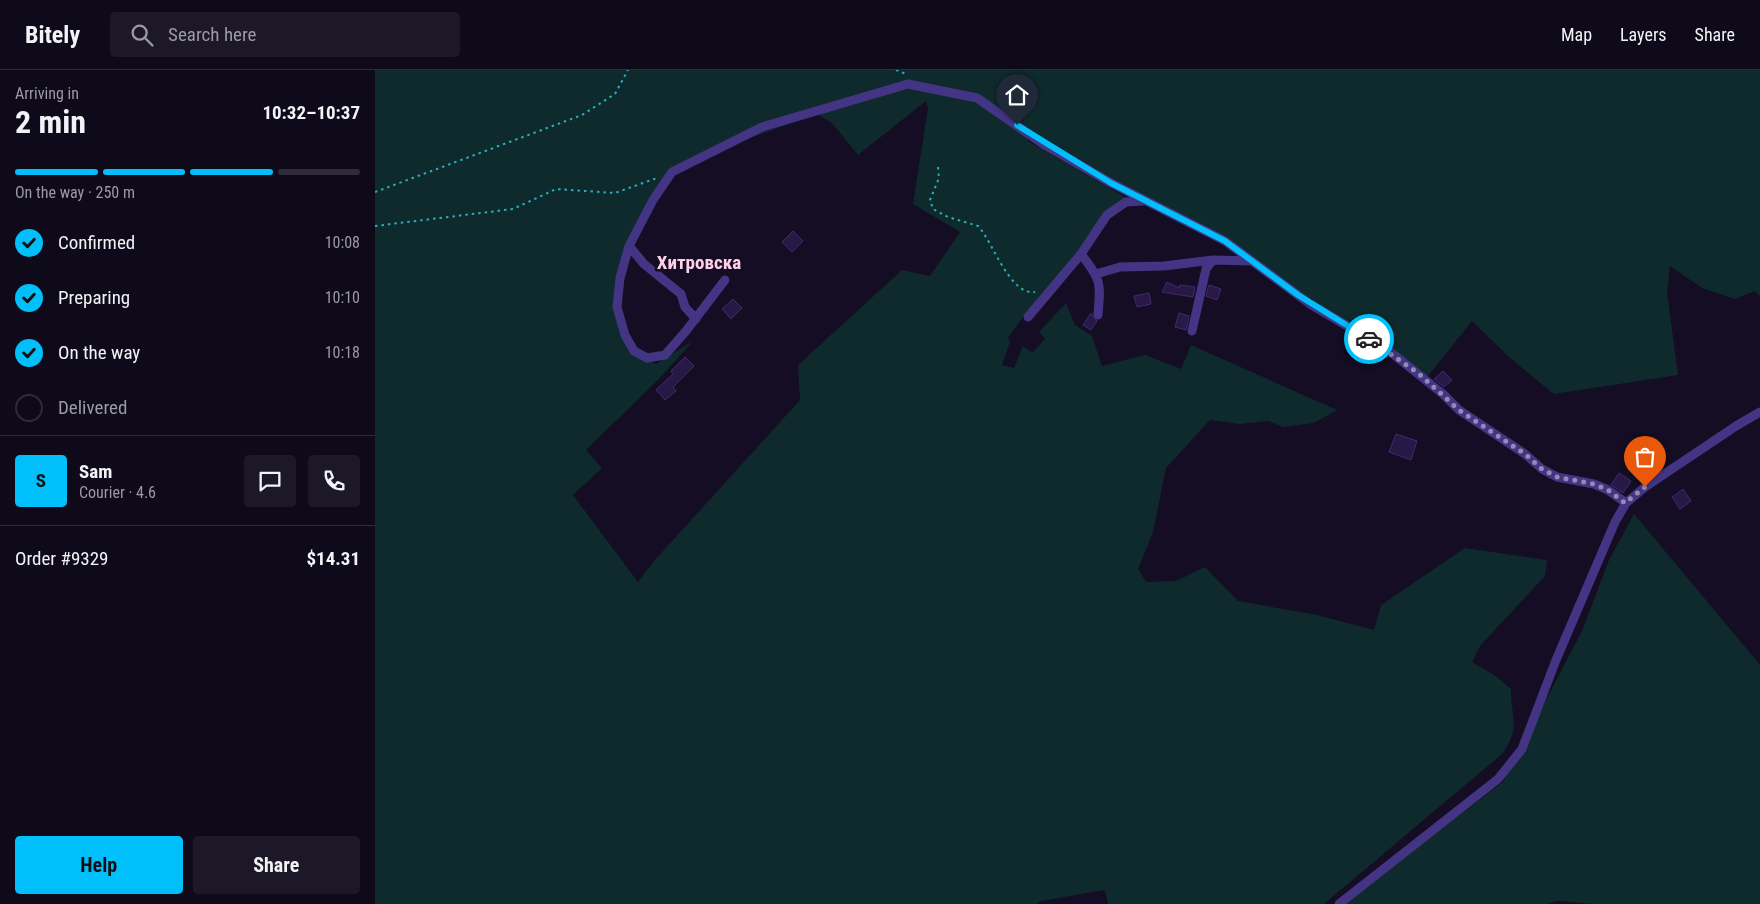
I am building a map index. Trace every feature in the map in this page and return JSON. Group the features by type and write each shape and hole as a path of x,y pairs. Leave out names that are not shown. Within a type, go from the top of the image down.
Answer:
{"street":[{"path":"725,280 665,355 647,358 634,351 625,336 617,307 620,278 629,246 653,200 672,172 762,127 907,84 977,98 1043,144 1143,201 1225,241 1310,304 1388,350 1443,394 1459,410 1525,454 1542,469 1557,477 1601,487 1625,503"},
{"path":"1028,317 1081,254 1107,215 1126,202 1143,201"},
{"path":"629,246 644,264 681,294 685,307 695,319"},
{"path":"1081,254 1096,274 1100,285 1098,315"},
{"path":"1096,274 1121,267 1164,266 1213,260 1252,261"},
{"path":"1192,331 1206,269 1213,260"},
{"path":"1339,904 1498,779 1522,749 1556,660 1615,522 1625,503 1695,454 1760,412"}],"path":[{"path":"375,192 583,115 615,94 628,70"},
{"path":"938,167 939,178 929,200 933,209 948,217 978,226 1011,280 1019,288 1032,293 1054,286"},
{"path":"375,226 513,208 555,188 615,193 672,172"}],"green space":[{"path":"375,70 1760,70 1760,296 1755,291 1735,299 1702,288 1670,266 1667,292 1678,375 1554,394 1510,358 1472,321 1427,377 1327,315 1240,250 1025,134 1028,141 1130,200 1107,211 1071,260 1025,314 1008,338 1010,342 1002,365 1014,368 1023,346 1032,353 1045,339 1039,332 1066,303 1075,325 1092,336 1102,366 1145,355 1181,369 1191,345 1337,410 1314,423 1283,427 1268,421 1240,424 1210,420 1166,468 1153,532 1138,569 1146,582 1176,581 1205,567 1238,601 1317,615 1374,630 1381,605 1465,548 1547,560 1545,576 1480,646 1472,662 1496,676 1511,689 1514,722 1509,744 1503,753 1324,904 1108,904 1105,890 1041,901 1036,904 375,904","holes":["926,101 928,108 913,204 960,232 930,276 902,270 798,365 800,400 654,561 638,582 573,495 602,468 586,450 660,378 693,341 656,364 645,359 629,342 616,294 638,225 686,161 817,114 832,123 858,155"]},
{"path":"1634,514 1760,665 1760,904 1593,904 1558,901 1547,904 1344,904 1503,782 1582,631 1609,560"}],"building":[{"path":"793,231 803,241 792,252 782,242"},
{"path":"1167,282 1179,288 1180,285 1195,287 1193,297 1162,292"},
{"path":"1209,285 1221,289 1217,300 1206,296"},
{"path":"1149,293 1151,304 1137,307 1134,296"},
{"path":"733,299 742,308 731,319 722,309"},
{"path":"1091,313 1097,321 1091,330 1083,325"},
{"path":"1179,313 1189,316 1186,330 1175,327"},
{"path":"685,357 694,366 673,387 676,391 665,400 656,390 673,374 671,371"},
{"path":"1443,371 1452,380 1444,387 1434,379"},
{"path":"1396,434 1417,441 1411,460 1389,452"},
{"path":"1619,473 1631,481 1623,493 1611,485"},
{"path":"1683,489 1691,501 1680,509 1672,497"}],"way so far":[{"path":"1369,339 1388,350 1418,373 1459,410 1525,454 1542,469 1557,477 1594,484 1608,490 1625,503 1645,487"}],"district":[{"name":"Хитровска","path":"699,262"}],"route":[{"path":"1017,125 1043,144 1143,201 1225,241 1285,287 1369,339"}]}
